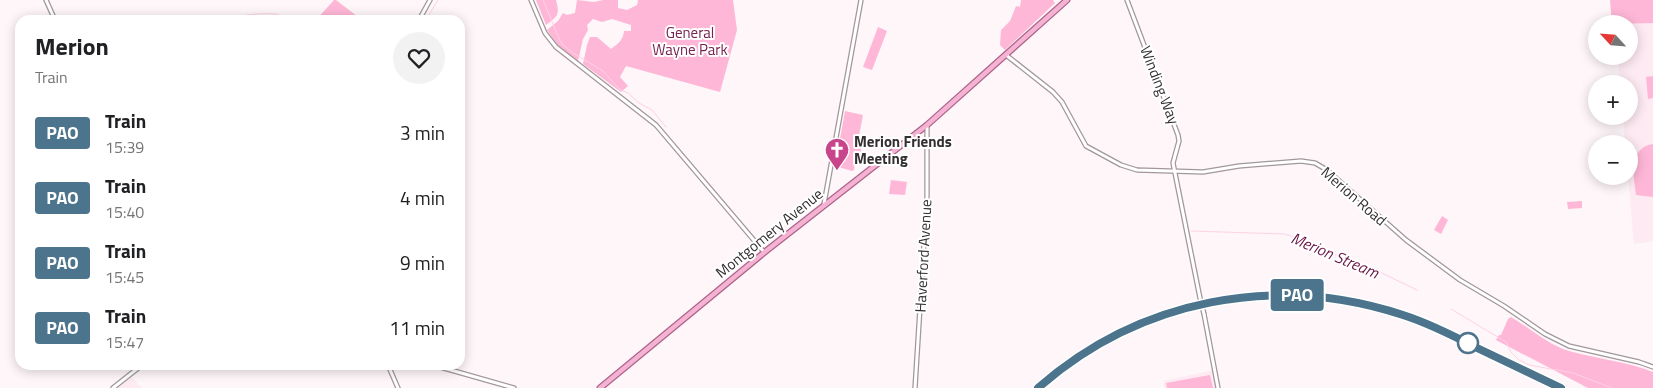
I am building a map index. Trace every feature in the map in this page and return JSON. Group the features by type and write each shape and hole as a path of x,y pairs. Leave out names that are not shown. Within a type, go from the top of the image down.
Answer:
{"main road":[{"name":"Montgomery Avenue","path":"600,388 764,252 927,125 1067,0"}],"street":[{"path":"46,0 53,15"},
{"path":"422,15 430,0"},
{"path":"531,0 545,33 556,47 656,125 764,252"},
{"path":"824,204 860,0"},
{"name":"Winding Way","path":"1127,0 1178,135 1179,140 1173,163 1218,388"},
{"name":"Merion Road","path":"1006,55 1053,92 1062,102 1086,146 1114,162 1137,170 1175,172 1203,172 1239,166 1301,161 1315,163 1327,170 1396,233 1442,268 1545,334 1568,346 1653,367"},
{"name":"Haverford Avenue","path":"915,388 927,196 927,125"},
{"path":"113,388 136,370"},
{"path":"390,370 398,388"},
{"path":"451,370 514,388"}],"shaded area":[{"path":"1653,0 1653,241 1634,244 1629,185 1638,185 1638,135 1624,135 1624,125 1638,125 1638,75 1619,75 1619,65 1638,65 1638,15"},
{"path":"1214,370 1217,388 1164,388 1164,381"},
{"path":"132,377 142,388 118,388"}],"green space":[{"path":"336,0 356,15 320,15"},
{"path":"536,0 556,0 557,15 546,25"},
{"name":"General Wayne Park","path":"577,0 594,2 618,0 618,8 627,10 637,5 638,0 733,0 737,30 720,92 626,66 620,77 628,86 621,92 583,64 590,37 597,37 611,49 623,37 624,31 631,31 631,25 612,19 602,22 593,19 587,25 588,30 583,39 578,61 558,46 547,30 558,21 563,13 567,15 575,13"},
{"path":"1021,0 1053,0 1055,3 1005,50 1000,45 1001,30 1010,21 1016,6 1020,7"},
{"path":"1610,0 1653,0 1653,23 1638,23 1638,15 1611,15"},
{"path":"878,27 887,31 872,70 863,67"},
{"path":"1653,76 1653,98 1648,99 1646,77"},
{"path":"845,111 863,115 857,146 861,149 861,154 856,154 854,170 852,171 835,166"},
{"path":"1653,144 1653,197 1636,195 1635,185 1638,185 1638,153 1645,147"},
{"path":"891,180 907,182 905,195 889,194"},
{"path":"1582,201 1582,208 1568,209 1567,202"},
{"path":"1442,216 1448,220 1441,234 1434,230"},
{"path":"1511,317 1546,341 1561,348 1653,372 1653,388 1588,388 1496,340"},
{"path":"1210,375 1213,388 1167,388 1166,383"}],"waterway":[{"path":"429,15 438,0"},
{"path":"543,0 561,43 573,53 603,71 619,89 652,110 666,127"},
{"path":"247,15 278,15"},
{"name":"Merion Stream","path":"1191,231 1284,234 1306,240 1336,255 1363,264 1417,290"},
{"name":"Merion Stream","path":"1451,309 1506,342 1511,352 1519,360 1529,365 1573,373 1612,388"}],"railway":[{"path":"1038,388 1078,358 1120,333 1165,315 1211,302 1258,296 1306,296 1355,302 1403,315 1429,325 1561,388"}],"train":[{"name":"PAO","path":"1038,388 1066,365 1099,344 1146,320 1216,302 1273,295 1298,295 1358,302 1418,320 1561,388"}],"place":[{"name":"Merion Friends Meeting","path":"837,171"}]}
